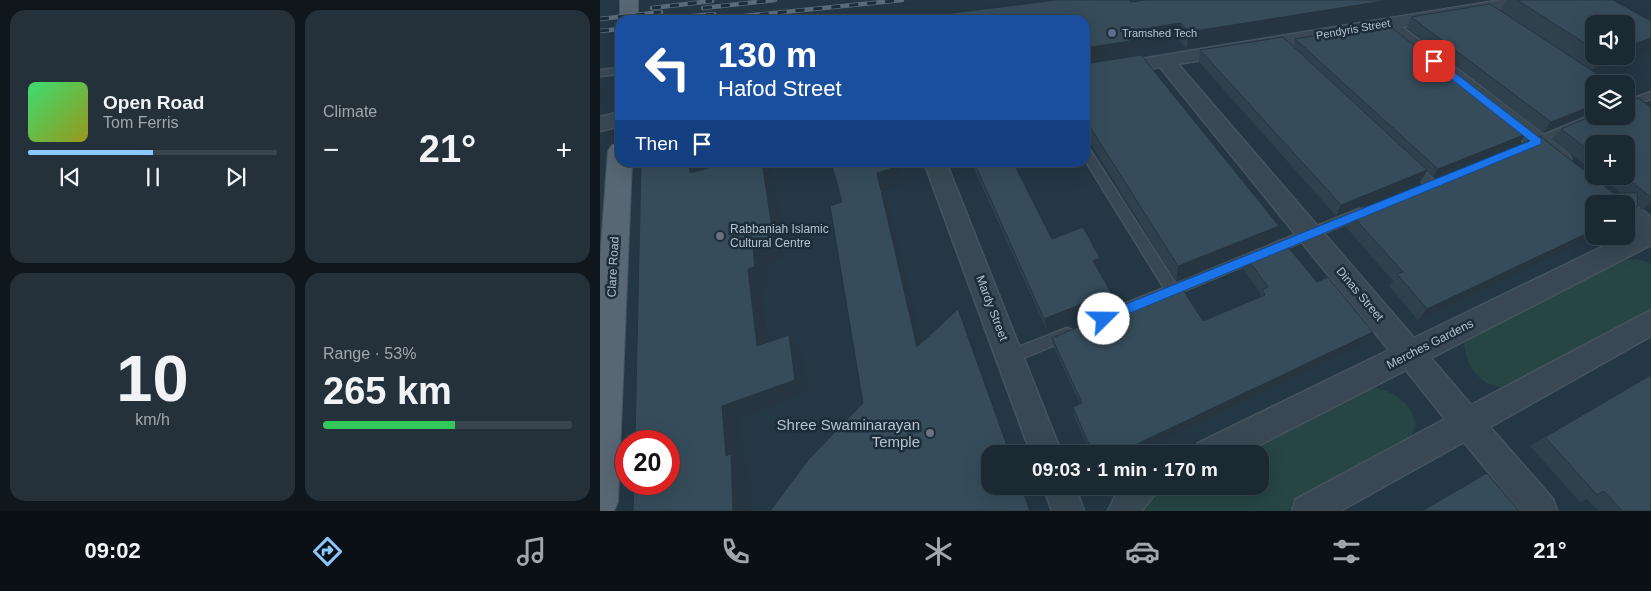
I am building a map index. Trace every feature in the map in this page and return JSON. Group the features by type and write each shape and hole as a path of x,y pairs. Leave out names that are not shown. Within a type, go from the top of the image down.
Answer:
{"main road":[{"path":"628,15 629,0"},
{"name":"Clare Road","path":"600,502 619,167"}],"street":[{"name":"Pendyris Street","path":"1090,74 1172,69 1286,47 1387,24 1491,13 1532,0"},
{"path":"1387,24 1530,145 1574,170"},
{"name":"Dinas Street","path":"1172,69 1541,511"},
{"path":"600,124 615,120"},
{"name":"Mardy Street","path":"938,167 1044,445"},
{"path":"1635,218 1651,232"},
{"name":"Merches Gardens","path":"1227,445 1651,232"},
{"path":"1308,511 1651,322"},
{"path":"1062,495 1068,511"}],"lane":[{"path":"600,73 615,72"},
{"path":"1635,101 1651,95"},
{"path":"1530,145 1585,122"},
{"path":"1404,158 1432,185"},
{"path":"1090,159 1172,290"},
{"path":"1011,357 1378,207"}],"green space":[{"path":"1636,259 1651,263 1651,311 1506,388 1489,384 1476,374 1468,360 1464,344 1475,333 1625,260"},
{"path":"1376,388 1387,391 1404,402 1414,418 1415,427 1412,436 1405,446 1287,511 1140,511 1149,498 1154,495 1269,495 1269,445 1253,445 1364,389"}],"building":[{"path":"1056,0 1129,0 1131,2 1146,0 1390,0 1189,32 1181,23 1123,32 1130,41 1090,47 1090,15 938,15"},
{"path":"1517,0 1613,0 1651,21 1651,38 1635,44 1635,15 1585,15 1585,43"},
{"path":"1490,4 1599,75 1585,75 1585,109 1551,122 1411,17"},
{"path":"1387,24 1526,134 1438,169 1295,39"},
{"path":"1283,37 1427,170 1341,205 1200,50"},
{"path":"1141,55 1279,226 1178,266 1090,127 1090,63"},
{"path":"1638,98 1651,107 1651,197 1635,185 1635,135 1585,135 1585,147 1561,129 1585,119 1585,125 1635,125 1635,99"},
{"path":"1540,136 1585,171 1585,185 1603,185 1613,193 1637,193 1638,206 1635,208 1635,195 1585,195 1585,234 1427,309 1397,274 1403,272 1351,214"},
{"path":"641,167 689,167 690,173 712,167 763,167 774,241 753,248 755,267 748,269 757,346 789,335 795,380 722,406 726,456 731,454 733,511 633,511 634,495 680,495 680,430 635,430"},
{"path":"832,167 896,167 877,173 917,347 958,309 1007,445 981,445 981,495 1024,495 1030,511 770,511 808,460 863,403 830,206 842,202"},
{"path":"976,167 1016,167 1052,239 1083,227 1100,258 1093,261 1111,292 1044,319"},
{"path":"1284,242 1317,282 1328,277 1373,332 1135,445 1089,445 1073,407 1082,403 1052,338 1119,310 1120,313 1182,288 1203,321 1265,295 1262,290 1268,287 1246,257"},
{"path":"1651,375 1651,511 1622,511 1604,491 1597,495 1545,437"},
{"path":"1487,473 1519,511 1422,511"}],"railway":[{"path":"703,8 775,0"},
{"path":"755,15 902,0"},
{"path":"652,8 712,1"},
{"path":"635,15 661,12"},
{"path":"704,15 714,14"},
{"path":"600,19 615,17"},
{"path":"600,31 615,30"}],"place":[{"name":"Tramshed Tech","path":"1112,33"},
{"name":"Rabbaniah Islamic Cultural Centre","path":"720,236"},
{"name":"Shree Swaminarayan Temple","path":"930,433"}],"route":[{"path":"1104,319 1538,142 1434,61"}]}
